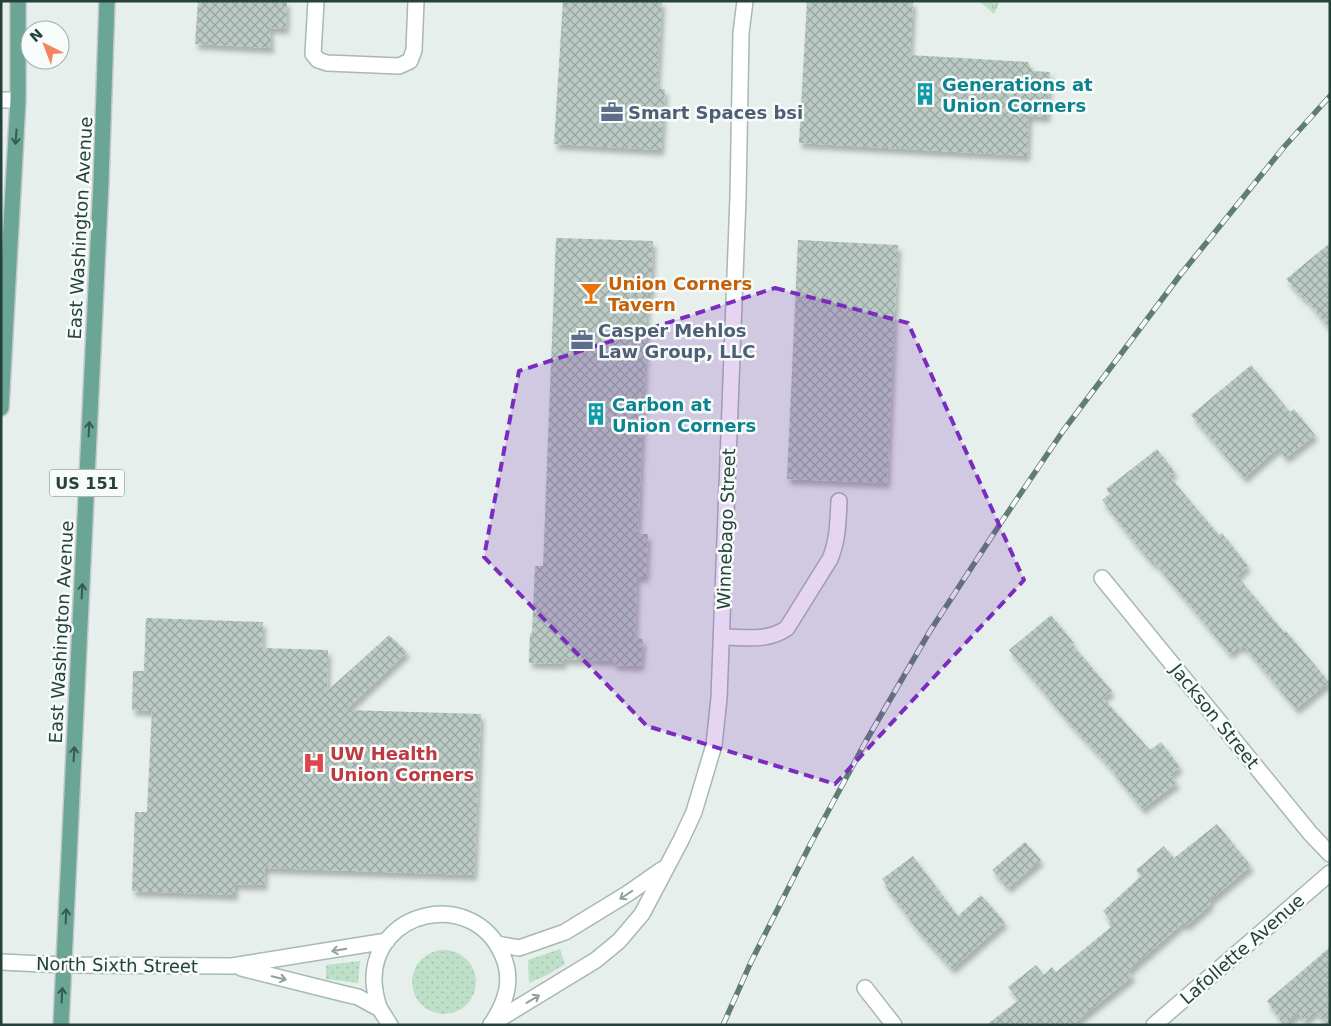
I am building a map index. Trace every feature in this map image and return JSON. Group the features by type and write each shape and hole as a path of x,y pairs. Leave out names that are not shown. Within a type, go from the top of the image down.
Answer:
{"main road":[{"path":"1,408 18,100 18,1"},
{"name":"East Washington Avenue","path":"61,1025 102,182 107,1"}],"street":[{"path":"316,1 313,54 318,60 327,63 399,66 410,61 414,50 416,1"},
{"name":"Winnebago Street","path":"491,1024 581,970 619,941 642,914 694,812 714,745 719,698 722,637 738,197 741,33 745,1"},
{"path":"1,100 18,100"},
{"path":"722,637 768,638 778,635 787,628 834,549 837,538 839,501"},
{"name":"Jackson Street","path":"1102,578 1310,833 1330,854"},
{"name":"Winnebago Street","path":"497,944 519,948 565,932 627,894 666,867"},
{"name":"Lafollette Avenue","path":"1154,1025 1330,874"},
{"path":"390,1025 380,1009 375,992 374,974 378,956 387,941 399,928 414,918 434,914 454,914 473,921 489,933 497,944 506,963 508,985 503,1006 491,1024"},
{"name":"North Sixth Street","path":"1,962 64,965 232,966 387,941"},
{"name":"North Sixth Street","path":"232,966 345,994 380,1009"},
{"path":"865,988 894,1025"}],"highlighted area":[{"path":"775,288 908,323 1024,580 835,784 647,726 484,557 519,371"}],"green space":[{"path":"979,1 1000,1 994,14"},
{"path":"560,949 565,964 529,983 528,960"},
{"path":"444,950 462,955 467,959 471,964 476,982 471,1000 467,1005 462,1009 444,1014 426,1009 421,1005 417,1000 412,982 417,964 421,959 426,955"},
{"path":"360,961 358,983 326,979 326,965"}],"building":[{"path":"198,1 287,1 286,29 270,28 271,48 195,44"},
{"path":"563,1 662,1 657,89 665,89 661,150 554,144"},
{"name":"Generations at Union Corners","path":"807,1 913,1 910,55 1028,62 1032,71 1050,72 1047,117 1029,116 1027,156 799,143"},
{"name":"Carbon at Union Corners","path":"556,238 653,241 651,293 648,293 638,534 648,534 646,577 637,577 635,638 643,639 641,666 614,665 613,661 564,659 563,664 529,663 535,566 543,566"},
{"path":"798,240 898,245 887,483 787,479"},
{"path":"1330,243 1330,329 1306,299 1286,279"},
{"path":"1251,365 1290,412 1294,409 1315,435 1286,458 1278,448 1244,478 1191,415"},
{"path":"1157,449 1175,472 1169,476 1219,535 1222,533 1248,566 1237,576 1329,682 1296,709 1244,646 1241,649 1239,646 1230,654 1155,563 1153,564 1134,542 1102,500 1110,494 1106,489"},
{"path":"1051,615 1074,643 1072,644 1112,691 1103,698 1150,750 1161,742 1180,767 1170,775 1177,783 1142,809 1108,765 1071,725 1009,650"},
{"name":"UW Health Union Corners","path":"146,618 263,622 262,648 328,650 327,691 389,635 407,652 346,710 481,714 474,875 265,868 264,885 235,884 235,895 132,891 135,812 147,812 152,711 132,710 133,671 144,671"},
{"path":"1217,824 1251,866 1209,901 1211,904 1186,926 1183,923 1128,971 1133,976 1072,1025 986,1025 1019,1000 1008,987 1036,965 1044,975 1052,967 1056,972 1111,927 1108,924 1111,921 1103,911 1141,876 1136,870 1164,846 1174,858"},
{"path":"1025,842 1041,860 1008,888 992,870"},
{"path":"913,856 958,916 981,895 1005,922 952,969 919,932 882,879"},
{"path":"1330,947 1330,1025 1327,1025 1315,1011 1305,1021 1298,1013 1284,1025 1267,1001"}],"railway":[{"path":"723,1025 751,962 811,843 866,741 930,631 1063,431 1181,274 1284,147 1330,96"}],"place":[{"name":"Generations at Union Corners","path":"925,94"},
{"name":"Smart Spaces bsi","path":"612,112"},
{"name":"Union Corners Tavern","path":"591,293"},
{"name":"Casper Mehlos Law Group, LLC","path":"582,340"},
{"name":"Carbon at Union Corners","path":"596,414"},
{"name":"UW Health Union Corners","path":"314,763"}]}
